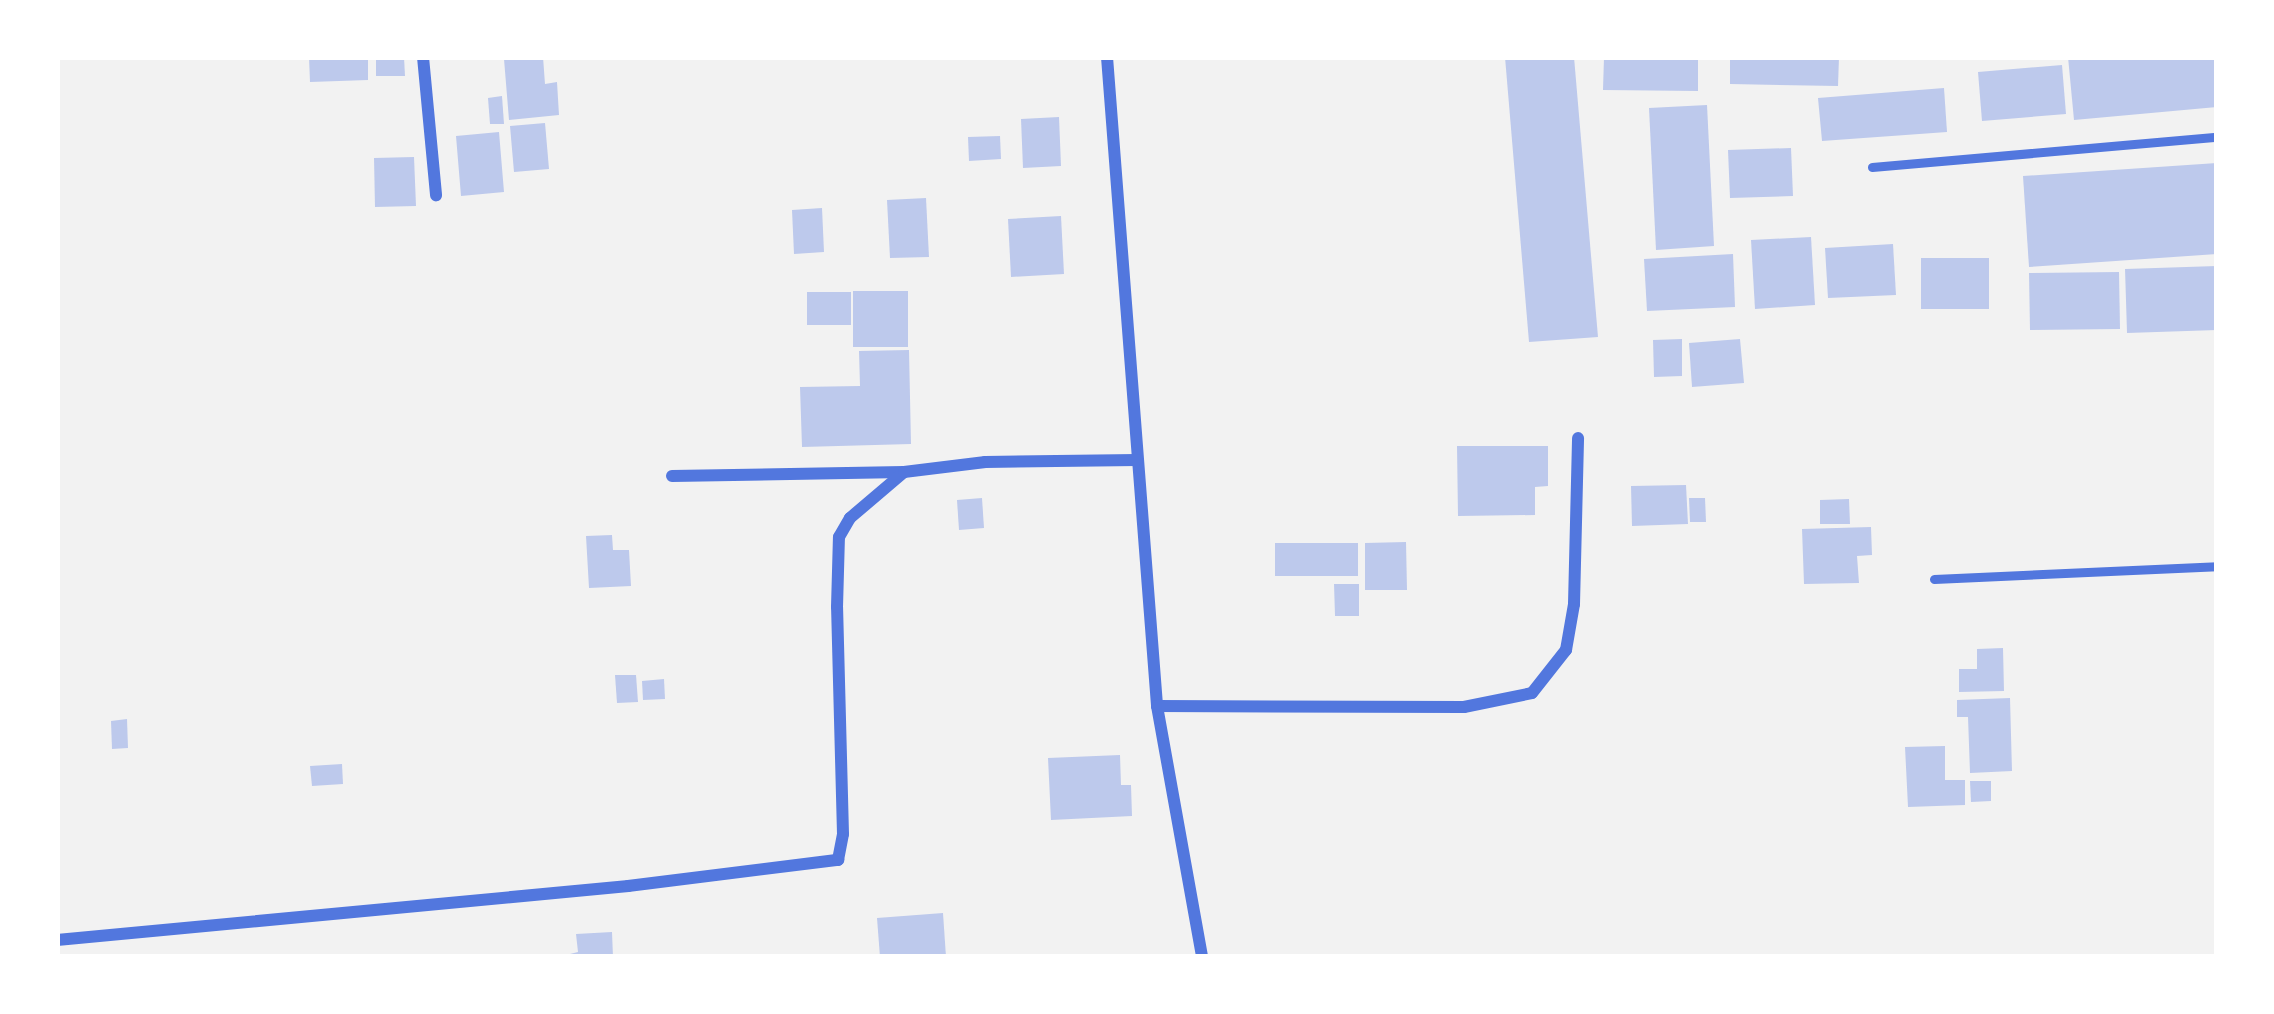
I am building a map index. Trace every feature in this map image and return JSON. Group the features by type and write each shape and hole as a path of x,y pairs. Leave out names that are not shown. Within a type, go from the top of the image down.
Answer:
{"street":[{"path":"424,57 436,195"},
{"path":"1107,57 1157,706 1202,957"},
{"path":"1157,706 1463,707 1532,693 1566,650 1574,604 1578,438"},
{"path":"672,476 904,472 985,463 1137,460"},
{"path":"57,940 628,886 838,860 843,850 839,537 850,518 904,472"}],"lane":[{"path":"1872,167 2217,137"},
{"path":"1934,579 2217,566"}],"building":[{"path":"309,57 368,57 368,80 310,82"},
{"path":"376,57 404,57 405,76 376,76"},
{"path":"543,57 545,84 557,82 559,115 509,120 504,59"},
{"path":"1505,57 1574,57 1598,337 1529,342"},
{"path":"1604,57 1698,57 1698,91 1603,90"},
{"path":"1730,57 1839,57 1838,86 1730,84"},
{"path":"2068,57 2217,57 2217,107 2074,120"},
{"path":"2062,65 2066,114 1982,121 1978,72"},
{"path":"1944,88 1947,132 1822,141 1818,98"},
{"path":"502,96 504,124 490,124 488,98"},
{"path":"1707,105 1714,246 1656,250 1649,108"},
{"path":"1059,117 1061,166 1023,168 1021,119"},
{"path":"545,123 549,169 514,172 510,126"},
{"path":"499,132 504,192 461,196 456,136"},
{"path":"1000,136 1001,159 969,161 968,137"},
{"path":"1791,148 1793,196 1730,198 1728,150"},
{"path":"414,157 416,206 375,207 374,158"},
{"path":"2217,163 2217,254 2029,267 2023,176"},
{"path":"926,198 929,257 890,258 887,200"},
{"path":"822,208 824,252 794,254 792,210"},
{"path":"1061,216 1064,274 1011,277 1008,219"},
{"path":"1811,237 1815,305 1755,309 1751,240"},
{"path":"1893,244 1896,295 1828,298 1825,248"},
{"path":"1733,254 1735,307 1647,311 1644,259"},
{"path":"1921,258 1989,258 1989,309 1921,309"},
{"path":"2217,266 2217,330 2127,333 2125,269"},
{"path":"2119,272 2120,329 2030,330 2029,273"},
{"path":"853,291 908,291 908,347 853,347"},
{"path":"807,292 851,292 851,325 807,325"},
{"path":"1682,339 1682,376 1654,377 1653,340"},
{"path":"1740,339 1744,383 1692,387 1689,343"},
{"path":"909,350 911,444 802,447 800,387 860,386 859,351"},
{"path":"1457,446 1548,446 1548,486 1535,487 1535,515 1458,516"},
{"path":"1686,485 1688,524 1632,526 1631,486"},
{"path":"982,498 984,528 959,530 957,500"},
{"path":"1689,498 1705,498 1706,522 1690,522"},
{"path":"1849,499 1850,524 1820,524 1820,500"},
{"path":"1871,527 1872,555 1857,556 1859,583 1804,584 1802,529"},
{"path":"612,535 613,550 629,550 631,586 589,588 586,536"},
{"path":"1406,542 1407,590 1365,590 1365,543"},
{"path":"1275,543 1358,543 1358,576 1275,576"},
{"path":"1334,584 1359,584 1359,616 1335,616"},
{"path":"2003,648 2004,691 1959,692 1959,669 1977,669 1977,649"},
{"path":"615,675 636,675 638,702 617,703"},
{"path":"664,679 665,699 643,700 642,681"},
{"path":"2010,698 2012,771 1970,773 1968,717 1957,717 1957,700"},
{"path":"127,719 128,748 112,749 111,721"},
{"path":"1945,746 1945,780 1965,780 1965,805 1908,807 1905,747"},
{"path":"1120,755 1121,785 1131,785 1132,816 1051,820 1048,758"},
{"path":"342,764 343,784 312,786 310,766"},
{"path":"1970,781 1991,781 1991,801 1971,802"},
{"path":"943,913 946,957 880,957 877,918"},
{"path":"612,932 613,957 558,957 578,952 576,934"}]}
